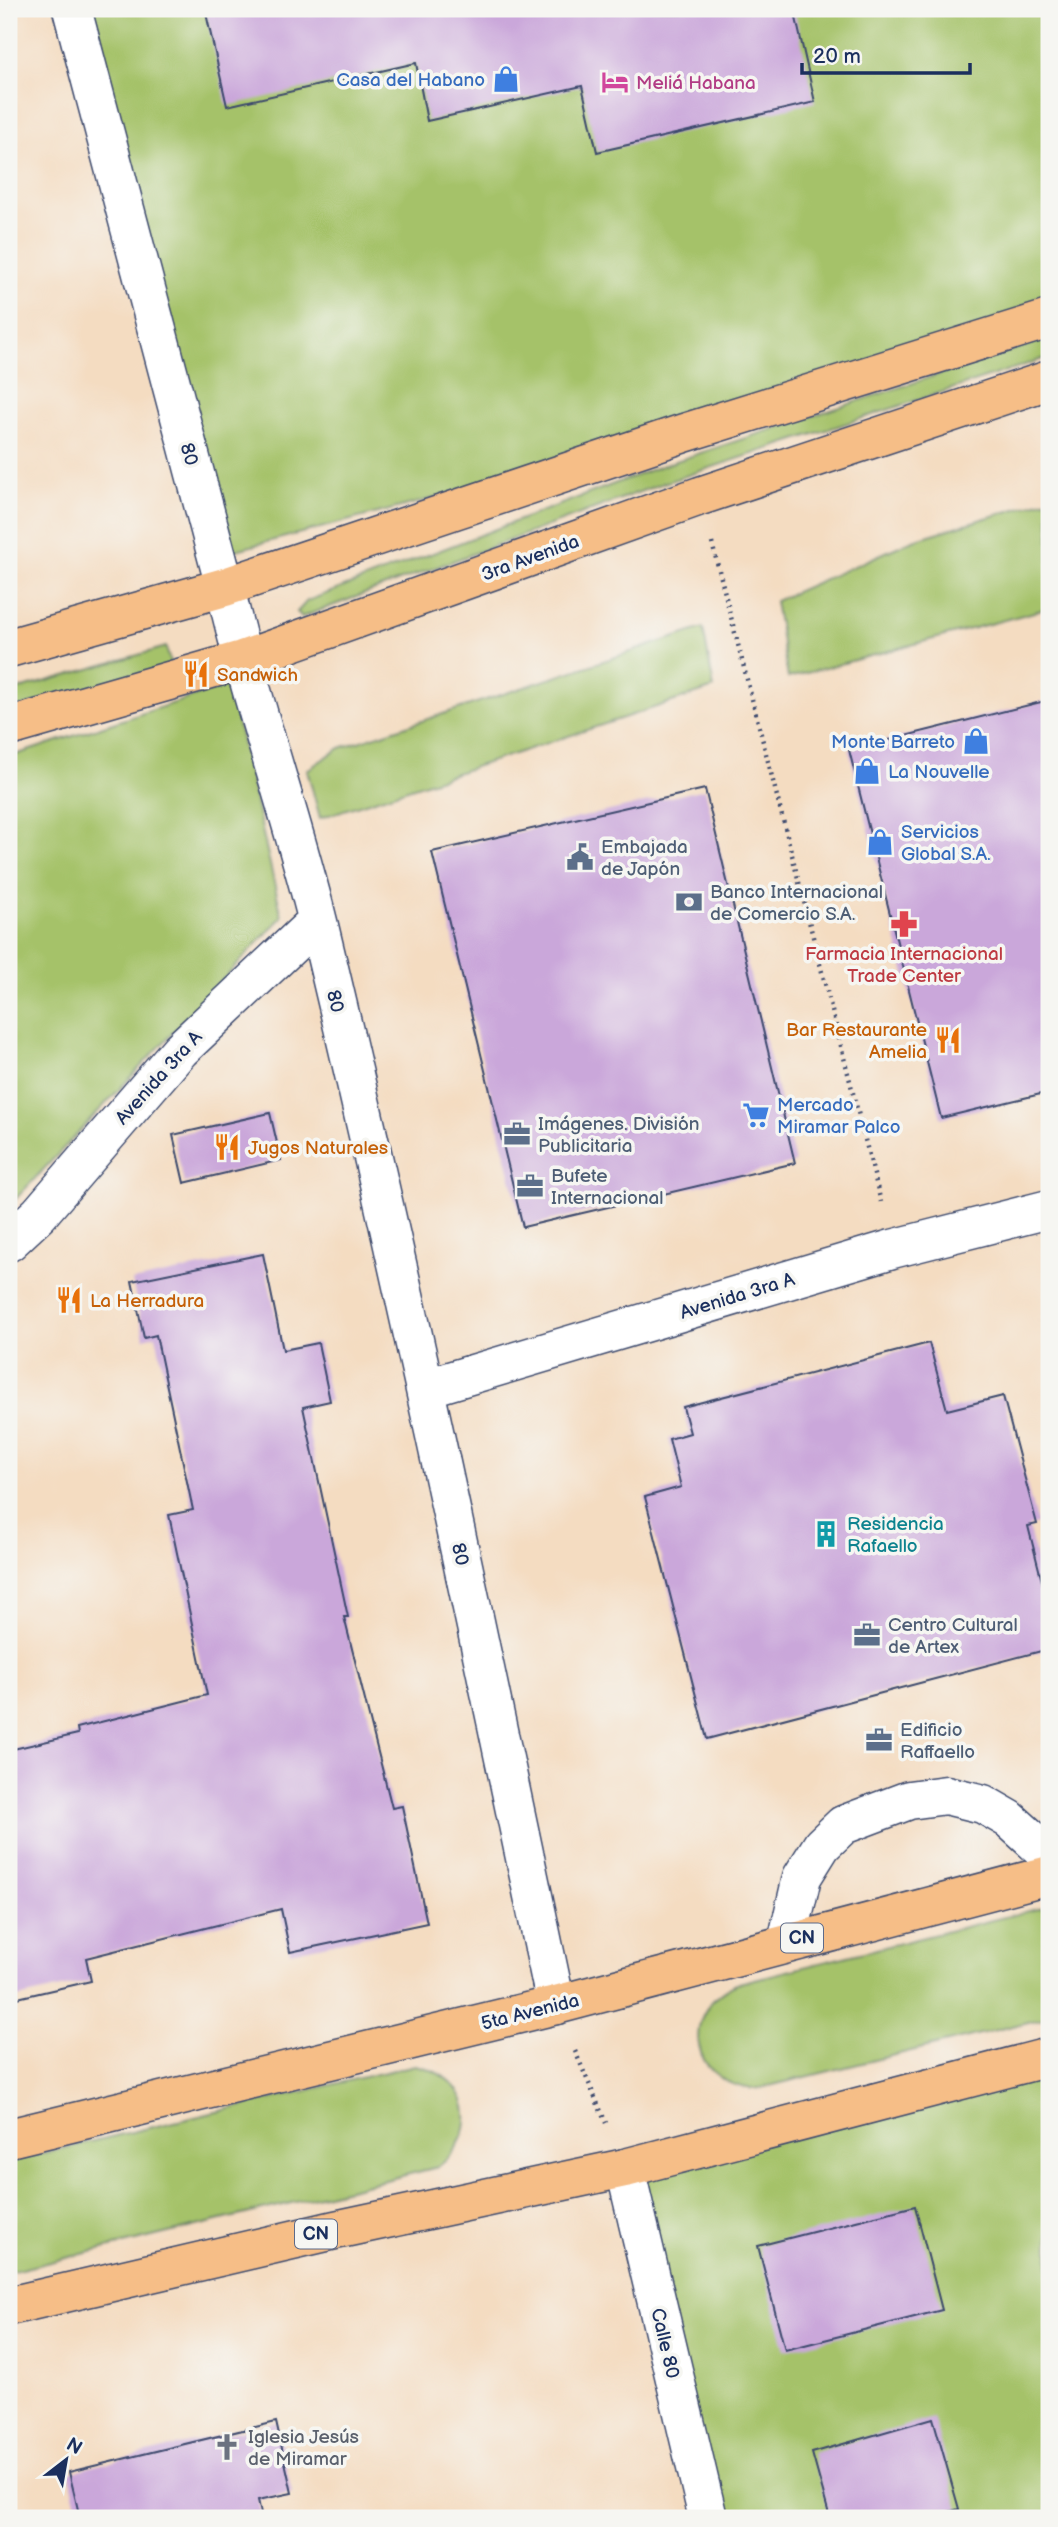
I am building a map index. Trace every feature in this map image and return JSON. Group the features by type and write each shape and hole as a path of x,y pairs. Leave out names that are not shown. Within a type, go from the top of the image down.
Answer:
{"main road":[{"path":"9,648 225,587 684,433 1049,319"},
{"name":"3ra Avenida","path":"9,727 242,660 700,496 1049,380"},
{"name":"5ta Avenida","path":"9,2138 555,2005 1049,1875"},
{"name":"CN","path":"9,2306 335,2230 625,2168 1049,2057"}],"street":[{"name":"80","path":"72,9 242,660 317,921 426,1388 555,2005"},
{"name":"Avenida 3ra A","path":"9,1242 39,1214 180,1050 317,921"},
{"name":"Avenida 3ra A","path":"426,1388 892,1249 1049,1209"},
{"path":"787,1942 802,1877 822,1845 843,1825 909,1800 946,1795 983,1804 1009,1819 1049,1855"},
{"name":"Calle 80","path":"625,2168 708,2518"}],"path":[{"path":"700,496 892,1249"},
{"path":"555,2005 625,2168"}],"green space":[{"path":"81,9 1049,9 1049,319 684,433 217,555"},
{"path":"1049,338 1049,357 661,484 302,617 297,612 307,601 664,465"},
{"path":"1049,499 1049,608 788,678 775,601 913,540"},
{"path":"703,628 714,688 320,818 307,770 340,748"},
{"path":"166,647 171,666 9,710 9,692"},
{"path":"229,685 282,917 9,1206 9,757"},
{"path":"1049,1906 1049,2017 757,2089 734,2085 717,2075 705,2061 699,2045 699,2027 706,2010 719,1995 739,1983"},
{"path":"1049,2057 1049,2518 708,2518 625,2168"},
{"path":"415,2065 434,2071 449,2081 459,2093 465,2107 466,2122 462,2138 453,2153 438,2167 9,2272 9,2161"}],"building":[{"name":"Meliá Habana","path":"205,9 794,9 815,102 597,152 582,86 427,121 416,63 227,106"},
{"path":"1049,700 1049,1092 941,1118 849,750"},
{"path":"705,789 795,1163 523,1227 432,852"},
{"name":"Jugos Naturales","path":"270,1113 281,1160 184,1183 173,1135"},
{"path":"263,1254 283,1350 318,1343 330,1401 303,1407 348,1617 344,1617 392,1808 402,1806 427,1923 290,1952 281,1909 86,1958 91,1981 9,2000 9,1750 78,1734 77,1728 207,1695 169,1515 193,1510 156,1335 144,1338 132,1281"},
{"name":"Residencia Rafaello","path":"929,1343 947,1410 1003,1396 1037,1524 1028,1526 1049,1609 1049,1649 707,1739 645,1497 681,1487 669,1439 690,1433 683,1407"},
{"path":"915,2206 942,2310 785,2350 758,2246"},
{"path":"933,2418 959,2509 925,2518 830,2518 812,2453"},
{"name":"Iglesia Jesús de Miramar","path":"276,2422 292,2493 258,2500 262,2518 80,2518 69,2472"}],"place":[{"name":"Casa del Habano","path":"506,79"},
{"name":"Meliá Habana","path":"615,82"},
{"name":"Sandwich","path":"196,674"},
{"name":"Monte Barreto","path":"976,741"},
{"name":"La Nouvelle","path":"867,771"},
{"name":"Servicios Global S.A.","path":"880,842"},
{"name":"Embajada de Japón","path":"580,857"},
{"name":"Banco Internacional de Comercio S.A.","path":"689,902"},
{"name":"Farmacia Internacional Trade Center","path":"904,924"},
{"name":"Bar Restaurante Amelia","path":"948,1040"},
{"name":"Mercado Miramar Palco","path":"756,1115"},
{"name":"Imágenes. División Publicitaria","path":"517,1134"},
{"name":"Jugos Naturales","path":"227,1147"},
{"name":"Bufete Internacional","path":"530,1186"},
{"name":"La Herradura","path":"69,1300"},
{"name":"Residencia Rafaello","path":"826,1534"},
{"name":"Centro Cultural de Artex","path":"867,1635"},
{"name":"Edificio Raffaello","path":"879,1740"},
{"name":"Iglesia Jesús de Miramar","path":"227,2447"}]}
